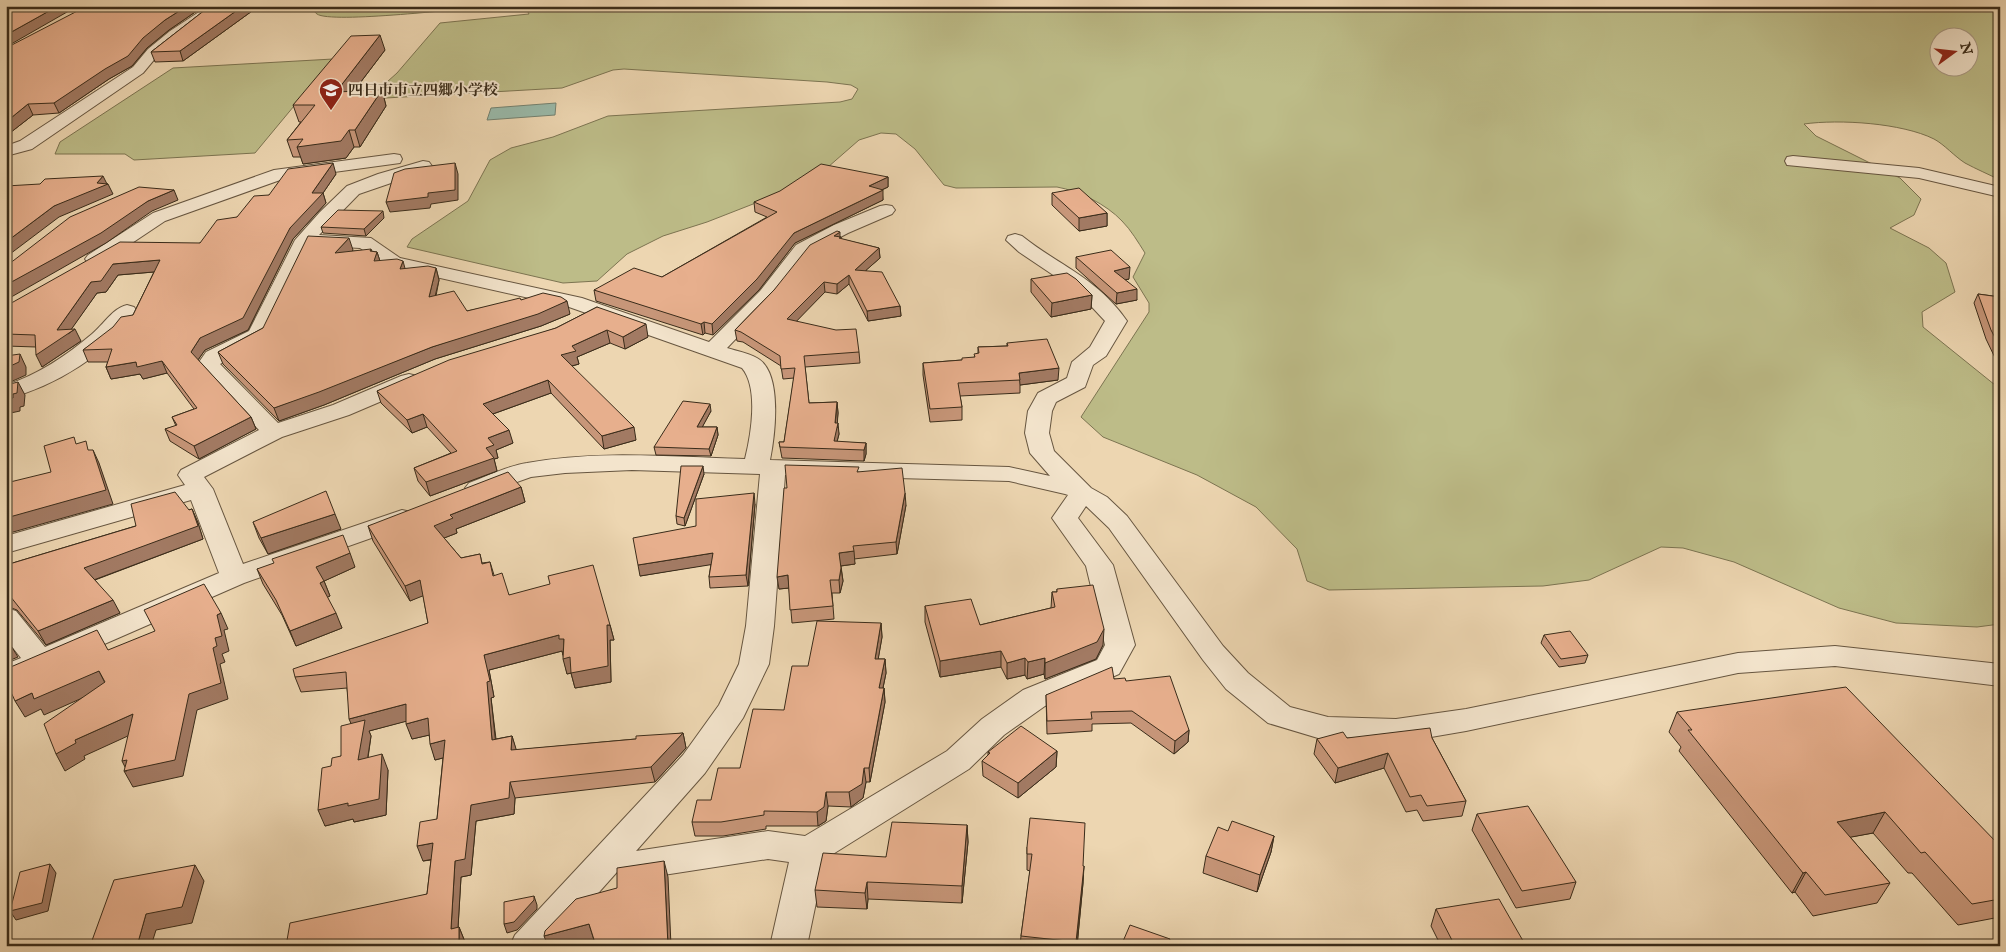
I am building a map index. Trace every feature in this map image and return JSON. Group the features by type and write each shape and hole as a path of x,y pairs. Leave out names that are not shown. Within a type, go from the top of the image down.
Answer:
{"street":[{"path":"6,151 26,145 138,70 153,52 175,34 217,6"},
{"path":"83,266 114,249 160,217 280,174 394,158"},
{"path":"1792,161 1919,173 2000,192"},
{"path":"274,432 208,365 214,357 258,335 277,292 304,240 353,190 423,166"},
{"path":"713,350 767,295 803,249 841,229 886,210"},
{"path":"304,240 364,242 394,262 575,302 750,363 760,375 764,467 760,626 754,664 732,710 694,764 528,946"},
{"path":"1015,240 1027,250 1063,271 1103,303 1116,321 1098,350 1083,362 1077,382 1046,398 1040,411 1037,434 1042,453 1082,493"},
{"path":"574,321 598,310"},
{"path":"6,392 18,389 65,365 113,329 127,311"},
{"path":"234,577 200,489 190,475 274,432 341,410 427,373"},
{"path":"461,495 527,470 632,463 1009,474 1072,488 1098,502 1118,522 1213,653 1237,681 1279,715 1328,729 1404,730 1466,720 1738,663 1835,656 2000,674"},
{"path":"6,545 200,489"},
{"path":"595,872 768,845 809,851 958,760 993,728 1034,698 1108,667 1120,645 1099,564 1065,518 1082,493"},
{"path":"6,676 234,577 369,531 424,509"},
{"path":"6,618 38,661"},
{"path":"788,946 809,851"}],"shaded area":[{"path":"317,6 492,6 372,16 328,17 317,14 312,8"},
{"path":"525,6 2000,6 2000,180 1965,163 1938,141 1905,129 1852,122 1804,124 1816,136 1900,178 1921,199 1914,215 1890,228 1929,248 1946,263 1955,292 1922,312 1923,327 2000,389 2000,624 1977,627 1896,623 1839,608 1734,562 1683,548 1661,547 1589,580 1543,586 1329,590 1307,581 1297,549 1256,507 1197,475 1103,437 1081,417 1149,312 1149,303 1133,277 1145,253 1134,236 1116,215 1092,199 1057,187 956,188 944,185 915,149 896,134 881,133 859,140 812,181 707,222 663,236 627,254 597,281 563,283 407,247 412,239 468,201 490,160 511,148 553,137 608,116 840,102 852,99 858,89 851,85 827,82 624,69 613,70 562,88 368,99 397,73 440,23 529,14"},
{"path":"333,59 255,153 134,160 125,154 55,154 60,142 173,68"},
{"path":"556,103 555,115 487,120 491,108"}],"building":[{"path":"6,6 58,6 6,35"},
{"path":"87,6 187,6 165,20 143,38 128,56 54,103 28,104 6,122 6,48"},
{"path":"210,6 243,6 180,51 151,52"},
{"path":"380,35 336,92 382,90 355,130 349,130 341,141 297,147 303,139 287,140 315,105 293,105 351,36"},
{"path":"333,163 312,193 323,193 290,228 243,318 200,338 191,352 251,417 194,446 165,429 177,425 172,417 197,408 162,361 137,367 136,362 106,367 112,349 83,350 113,327 121,317 133,315 160,260 113,264 101,281 91,282 57,330 75,329 36,355 35,335 6,334 6,306 120,242 200,243 217,220 237,217 254,196 269,195 288,169"},
{"path":"455,163 455,190 428,193 428,197 386,202 394,173 405,169"},
{"path":"821,164 888,177 869,186 883,190 794,233 757,279 712,324 704,322 701,324 594,290 634,268 662,277 777,212 754,202 780,191"},
{"path":"103,176 97,183 108,184 54,206 6,242 6,186 40,184 45,179"},
{"path":"139,187 174,190 148,201 101,233 6,285 6,265 70,217"},
{"path":"1079,188 1107,213 1079,218 1052,193"},
{"path":"338,210 383,211 364,229 321,227"},
{"path":"837,231 840,232 834,236 879,248 855,270 882,272 900,306 867,311 849,275 837,284 824,282 787,319 836,330 856,329 859,352 804,356 809,403 837,402 835,423 838,423 834,441 866,443 864,450 780,447 779,442 784,442 795,368 781,369 780,356 735,330 774,290 810,245"},
{"path":"308,236 349,238 335,253 371,249 370,251 377,252 374,261 397,259 403,261 400,269 428,266 436,268 429,297 454,291 467,311 520,298 521,300 543,293 561,297 567,301 538,314 432,347 274,408 218,352 263,328"},
{"path":"1111,250 1130,267 1114,271 1137,289 1117,293 1076,257"},
{"path":"1067,273 1092,295 1052,303 1031,279"},
{"path":"1978,294 2000,297 2000,347 1991,330"},
{"path":"597,307 646,324 623,337 607,330 572,346 576,351 561,355 634,427 602,436 548,380 483,404 509,430 488,438 494,445 486,448 494,458 426,482 414,468 457,451 423,414 407,420 377,391 449,360 556,328"},
{"path":"1047,339 1059,368 1019,373 1020,380 958,383 962,407 930,409 923,363 975,357 974,354 979,353 978,347 1008,346 1007,343"},
{"path":"20,354 19,362 6,368 6,356"},
{"path":"18,382 17,393 13,394 13,398 6,399 6,385"},
{"path":"683,401 710,404 697,427 717,427 709,449 654,447"},
{"path":"74,437 76,444 86,441 88,450 93,450 106,490 6,518 6,483 51,472 44,446"},
{"path":"785,465 859,467 857,472 902,468 905,493 896,542 853,546 854,551 839,553 841,568 839,580 830,580 833,606 790,610 788,575 777,577 784,488 787,488"},
{"path":"681,466 703,466 684,518 676,516"},
{"path":"508,472 521,487 450,515 453,518 434,526 461,558 480,554 482,564 490,562 493,576 502,573 509,595 550,584 548,576 593,565 610,625 607,625 608,666 571,673 570,657 563,659 564,639 559,639 559,635 484,655 490,681 487,682 492,740 512,736 511,750 636,739 636,736 683,733 651,767 510,782 509,798 471,805 465,859 455,861 451,929 459,927 459,946 286,946 290,923 427,894 433,843 417,846 420,822 437,819 445,740 430,744 428,718 406,724 406,704 349,719 346,672 295,677 293,669 428,623 420,580 405,586 368,526"},
{"path":"326,491 335,514 261,538 253,522"},
{"path":"175,492 189,510 192,509 198,526 84,568 113,600 38,631 10,596 6,595 6,565 136,526 131,504"},
{"path":"754,493 746,575 709,577 713,553 638,565 633,538 696,526 696,499"},
{"path":"343,535 350,553 316,567 324,581 320,583 336,613 290,631 276,600 257,569 274,563 272,559"},
{"path":"204,584 221,613 217,615 222,636 215,638 217,646 213,648 221,683 189,694 175,760 124,771 127,760 122,761 133,714 75,740 76,743 56,754 44,724 105,682 99,671 34,699 32,693 15,701 6,681 6,669 97,630 108,650 155,631 144,610"},
{"path":"1093,585 1104,629 1097,642 1045,663 1045,658 1028,662 1025,658 1007,663 1001,651 940,661 925,606 971,599 980,625 1055,607 1052,592 1057,592 1057,589"},
{"path":"817,621 881,623 875,659 885,659 879,688 884,688 869,768 864,768 862,784 849,792 826,792 824,807 817,812 764,811 764,815 721,822 692,822 697,800 711,800 718,768 740,768 753,709 784,710 792,666 808,666"},
{"path":"1570,631 1588,655 1561,659 1544,635"},
{"path":"1112,667 1114,679 1125,678 1126,681 1170,676 1189,730 1175,741 1132,711 1091,712 1092,719 1047,721 1046,695"},
{"path":"1846,687 2000,846 2000,899 1972,904 1925,852 1921,853 1885,812 1837,822 1890,883 1825,895 1806,872 1803,873 1688,730 1692,730 1677,712"},
{"path":"365,720 358,760 382,754 379,799 348,806 348,803 318,810 322,768 331,766 332,758 341,756 341,726"},
{"path":"1021,726 1057,751 1018,783 982,761 990,753 988,752"},
{"path":"1430,728 1432,738 1466,801 1427,806 1421,795 1410,797 1388,753 1338,768 1317,739 1343,732 1347,738"},
{"path":"1528,806 1576,882 1522,891 1477,814"},
{"path":"1030,818 1085,823 1084,866 1076,942 1021,936 1032,854 1027,854"},
{"path":"1232,821 1274,836 1260,875 1206,856 1218,827 1228,831"},
{"path":"892,822 967,825 962,886 867,882 865,893 815,890 823,853 886,857"},
{"path":"664,861 668,946 596,946 589,924 544,936 545,931 576,899 617,888 617,868"},
{"path":"50,864 42,903 10,911 20,872"},
{"path":"195,865 182,907 146,914 137,946 90,946 114,880"},
{"path":"534,896 534,900 514,922 504,924 504,902"},
{"path":"1499,899 1526,946 1455,946 1436,909"},
{"path":"1130,925 1170,939 1167,946 1121,946"}],"place":[{"name":"四日市市立四郷小学校","path":"331,111"}]}
